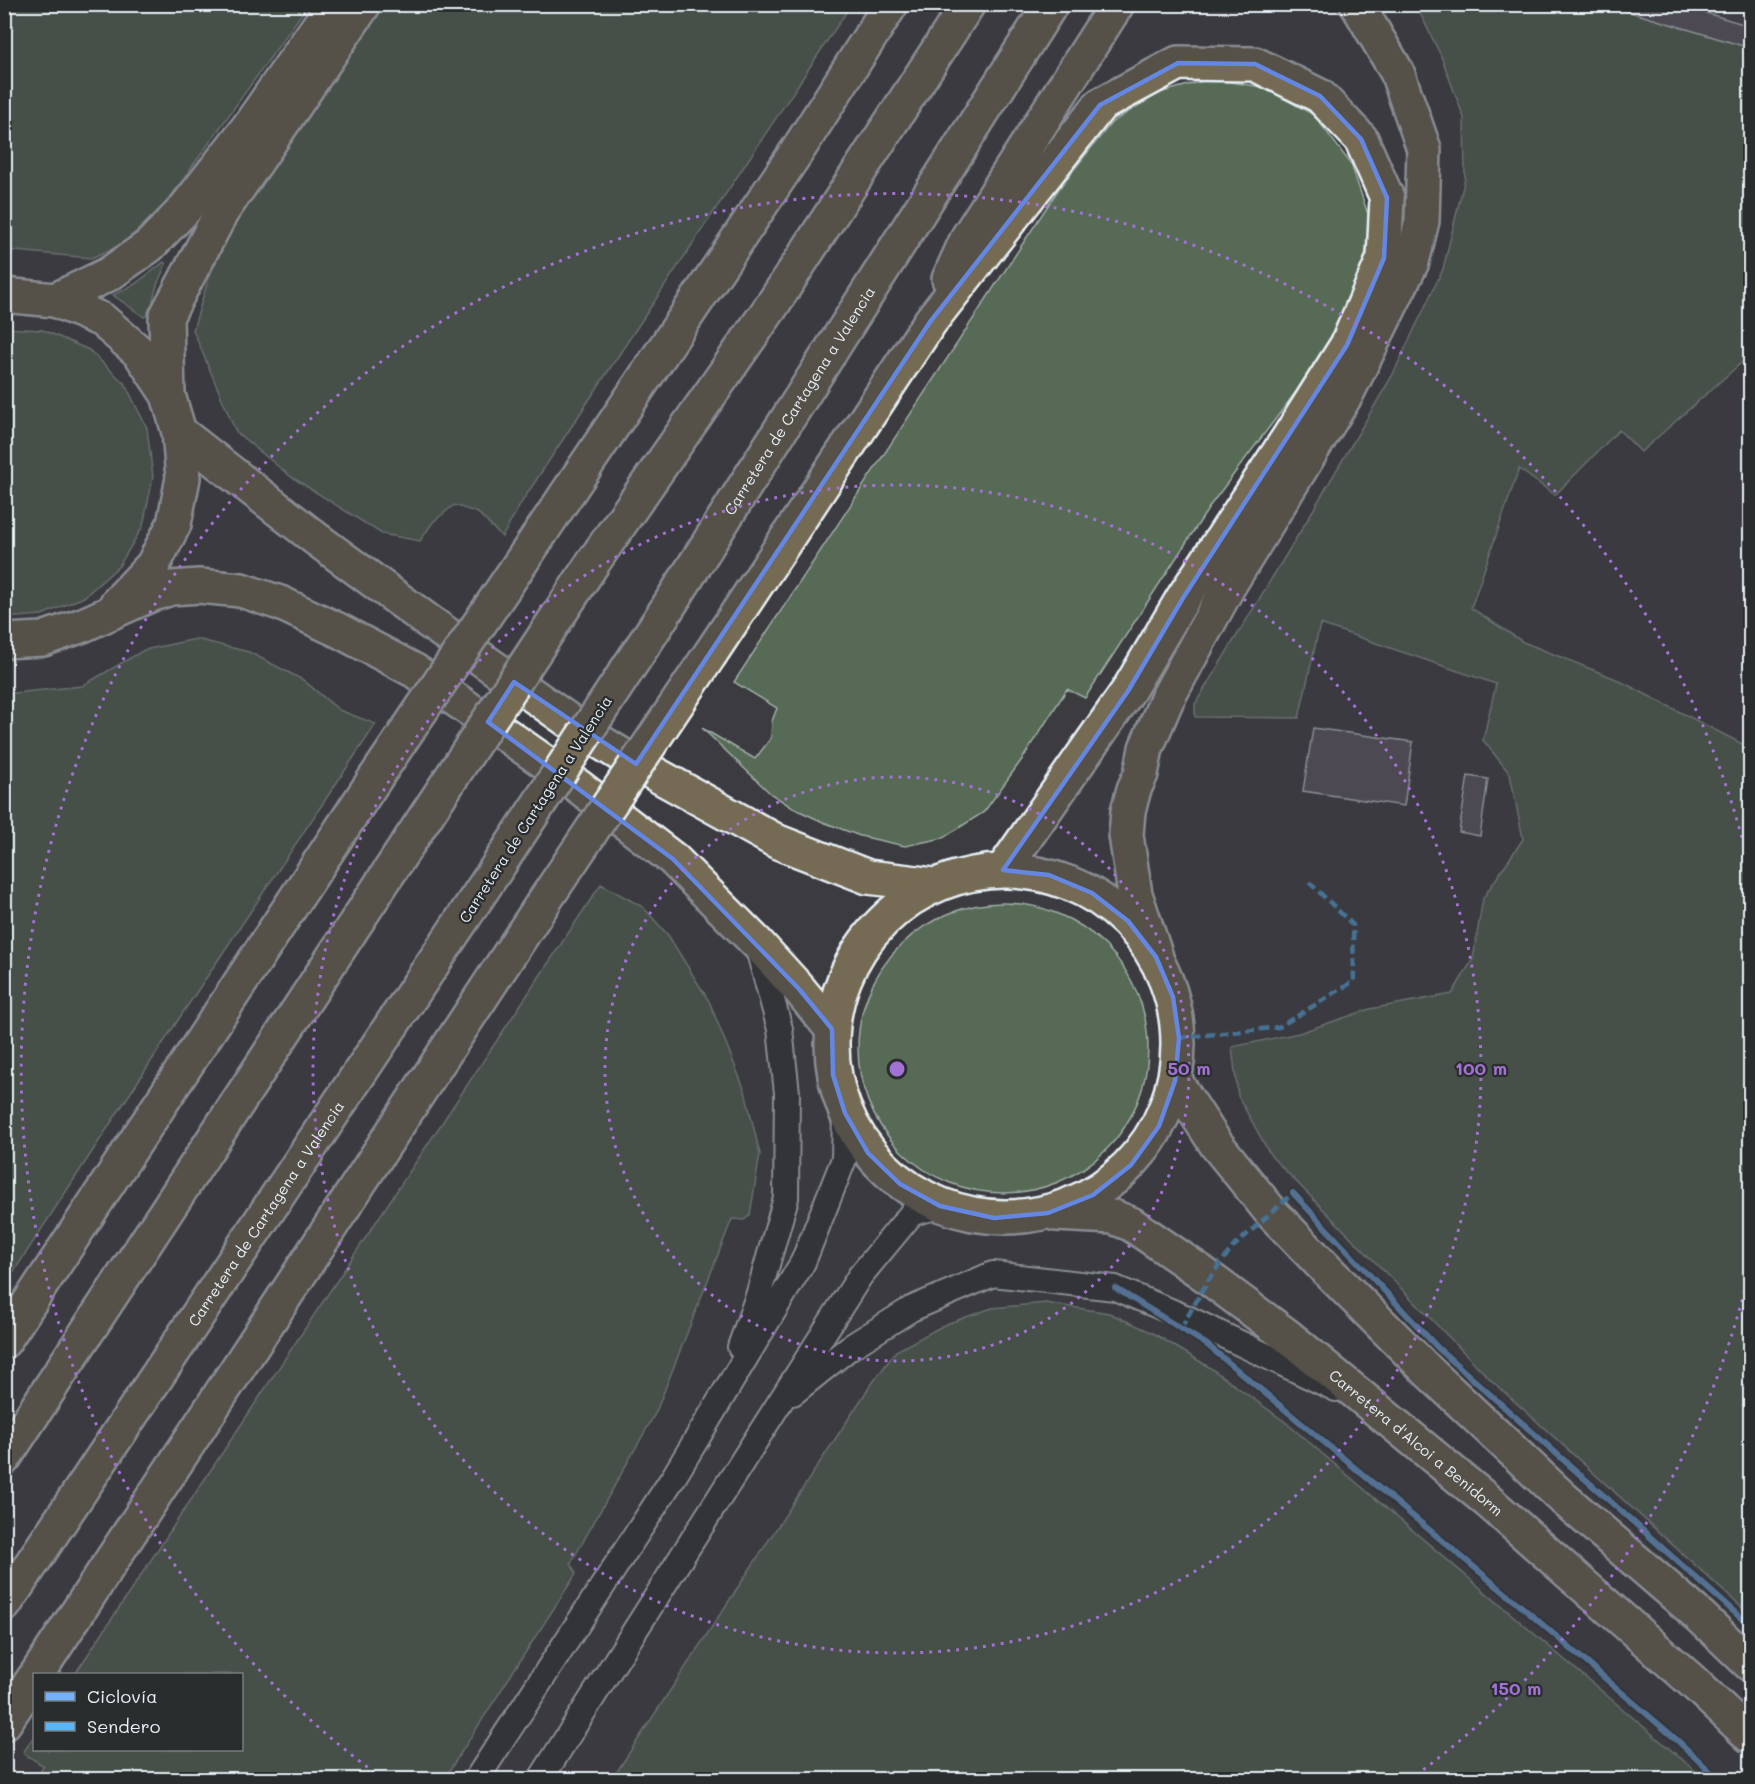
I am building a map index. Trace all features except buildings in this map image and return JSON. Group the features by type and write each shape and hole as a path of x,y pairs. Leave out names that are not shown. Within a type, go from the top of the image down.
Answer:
{"main road":[{"path":"55,300 109,274 149,246 184,210 247,129 334,4"},
{"path":"83,625 122,600 153,566 174,524 183,478 179,432 168,396 166,317 221,213 364,4"},
{"path":"4,1341 374,780 799,148 891,4"},
{"path":"4,1458 594,561 773,304 969,4"},
{"name":"Carretera de Cartagena a Valencia","path":"4,1605 663,615 1051,4"},
{"path":"930,322 969,237 1117,4"},
{"path":"1156,957 1128,921 1092,893 1049,875 1003,870 968,874 934,885 895,910 863,944 842,984 832,1029 833,1075 844,1113 868,1153 900,1184 940,1206 994,1218 1048,1213 1093,1195 1131,1165 1159,1126 1175,1081 1179,1038 1173,996 1156,957 1135,894 1126,835 1128,812 1134,789 1141,774 1146,748 1167,699 1229,585 1347,393 1412,262 1422,221 1424,149 1397,72 1357,4"},
{"path":"38,1673 541,906 930,322 1100,105 1178,63 1255,64 1320,96 1361,139 1387,198 1384,258 1347,345 1183,598 1128,691 1003,870"},
{"path":"4,295 55,300 102,320 140,353 168,396"},
{"path":"179,432 315,538 428,621 590,735 628,759 778,842 868,877 934,885"},
{"path":"4,641 43,639 83,625 150,595 171,588 199,586 241,590 280,603 338,630 415,671 566,777 673,859 757,943 832,1029"},
{"path":"1175,1081 1216,1144 1271,1212 1324,1269 1564,1499 1701,1617 1750,1664"},
{"name":"Carretera d'Alcoi a Benidorm","path":"1048,1213 1113,1217 1131,1224 1192,1265 1286,1335 1489,1502 1692,1681 1750,1736"},
{"path":"4,1723 33,1680"}],"lane":[{"path":"721,1398 758,1296 786,1198 787,1094 780,1029 757,943"},
{"path":"476,1779 675,1475 803,1262 844,1160 844,1113"},
{"path":"540,1779 860,1276 912,1213 940,1206"},
{"path":"777,1406 849,1348 902,1315 993,1274 1115,1288 1296,1368 1376,1410"}],"highlighted area":[{"path":"1178,63 1255,64 1320,96 1361,139 1387,198 1384,258 1347,345 1183,598 1128,691 1003,870 1049,875 1092,893 1128,921 1156,957 1173,997 1179,1038 1175,1081 1159,1126 1131,1165 1093,1195 1048,1213 994,1218 940,1206 900,1184 868,1153 845,1113 833,1075 832,1029 799,989 673,859 488,722 514,682 636,764 930,322 1100,105"}],"shaded area":[{"path":"1501,5 1750,5 1750,48 1617,8"}],"green space":[{"path":"5,4 308,5 164,206 121,245 91,258 5,250"},
{"path":"1501,4 1617,8 1750,48 1750,355 1641,452 1619,430 1555,495 1519,469 1471,608 1523,642 1616,679 1750,748 1750,1615 1491,1380 1271,1156 1238,1096 1232,1047 1299,1033 1370,1009 1452,994 1473,959 1483,898 1523,839 1510,774 1483,740 1496,684 1320,624 1299,718 1195,717 1195,704 1392,376 1443,269 1465,178 1464,118 1441,56 1416,5"},
{"path":"385,5 851,5 523,500 502,537 478,513 454,505 433,522 420,541 382,534 290,476 236,432 193,330 208,280 238,213"},
{"path":"1210,79 1263,87 1314,115 1351,164 1371,223 1360,282 1326,352 1212,503 1085,698 1067,689 1023,758 984,812 943,838 905,846 860,836 793,808 771,794 702,728 755,759 771,738 772,721 777,708 734,682 1060,187 1112,122 1159,93"},
{"path":"164,262 166,264 157,285 149,315 144,317 113,295 135,284"},
{"path":"4,328 43,330 89,350 125,384 147,428 153,477 143,526 119,566 84,597 42,615 5,618"},
{"path":"196,639 249,652 303,680 339,710 376,724 182,1014 5,1285 5,694 82,686 144,650"},
{"path":"601,884 643,907 668,935 709,1001 745,1091 760,1154 750,1215 744,1220 732,1219 656,1412 571,1563 576,1574 444,1779 35,1779 44,1766 23,1753 33,1738 33,1751 243,1751 243,1673 76,1673"},
{"path":"1003,903 1045,909 1071,920 1095,936 1115,956 1124,967 1142,1006 1148,1048 1142,1090 1131,1116 1115,1140 1095,1160 1084,1169 1045,1187 1003,1193 961,1187 935,1176 911,1160 891,1140 882,1129 864,1090 858,1048 864,1006 875,980 891,956 911,936 922,927 961,909"},
{"path":"1046,1303 1109,1313 1153,1333 1209,1367 1284,1421 1705,1779 612,1779 868,1389 896,1351 946,1324 992,1308"}],"marked path":[{"path":"1179,1038 1279,1027 1354,981 1353,925 1306,879"},
{"path":"1181,1328 1209,1279 1232,1248 1293,1193"}],"cycle path":[{"path":"1293,1193 1438,1348 1750,1626"},
{"path":"1115,1288 1206,1344 1522,1607 1677,1740 1719,1780"}]}
